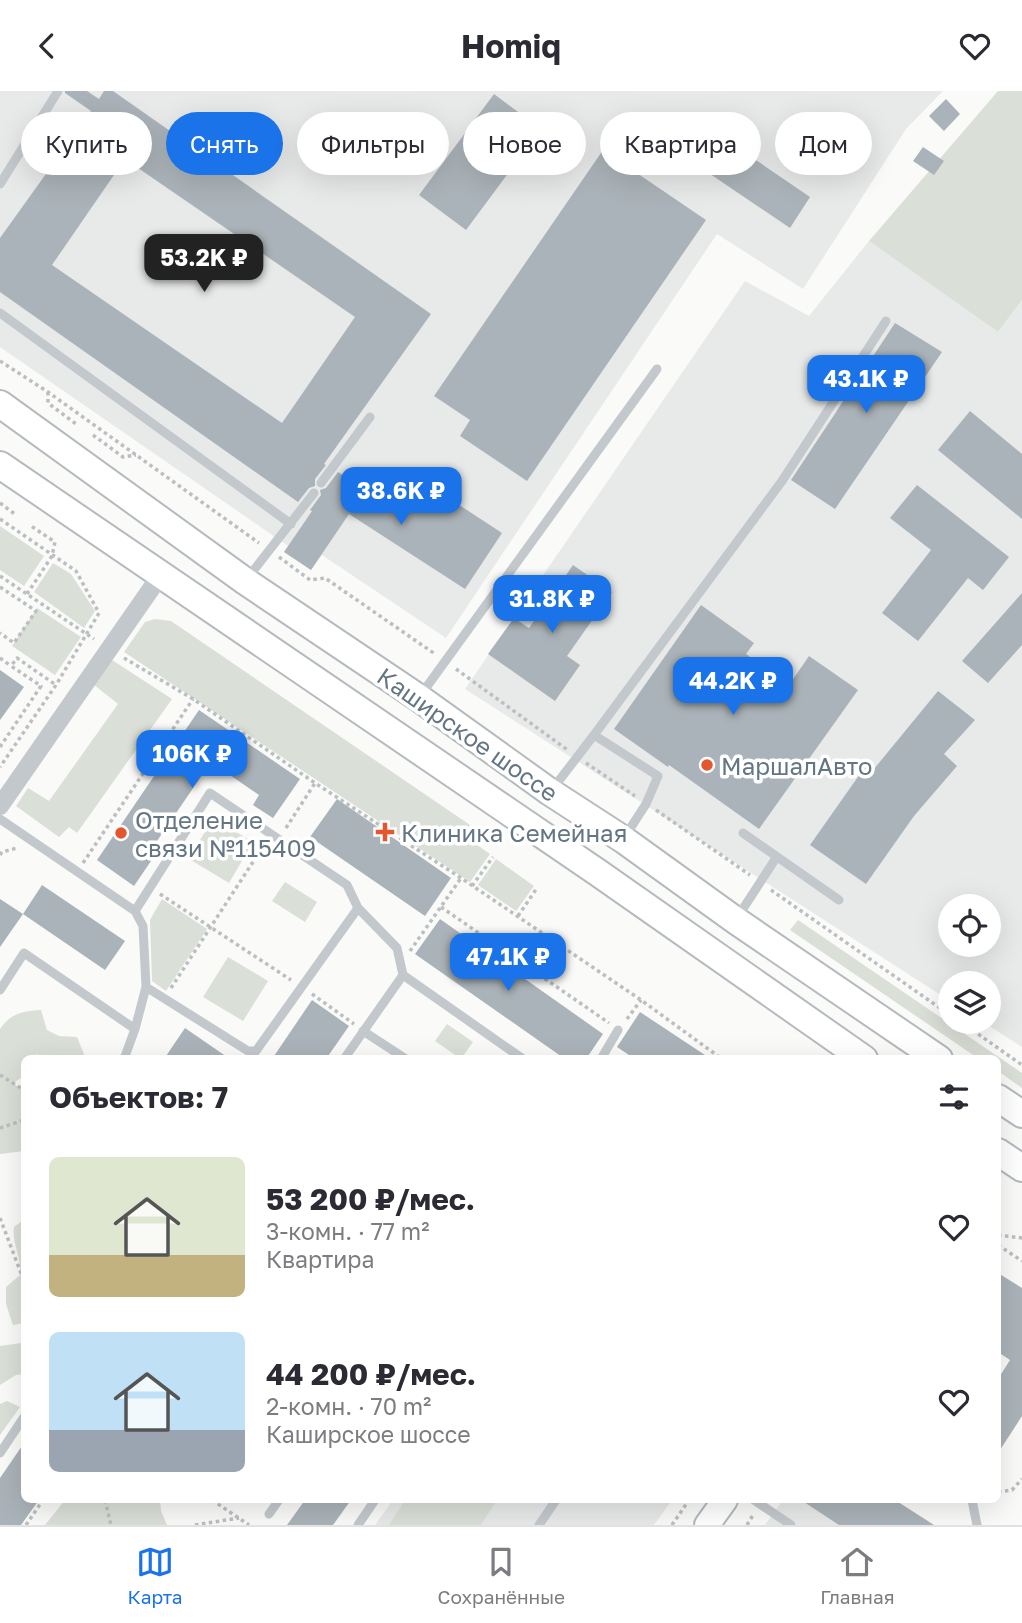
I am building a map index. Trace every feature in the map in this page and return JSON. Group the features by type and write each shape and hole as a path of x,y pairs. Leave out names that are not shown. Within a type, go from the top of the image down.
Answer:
{"main road":[{"name":"Каширское шоссе","path":"0,404 245,581 419,698 550,792 624,840 735,920 933,1055"},
{"name":"Каширское шоссе","path":"0,465 597,872 858,1055"},
{"path":"1001,1103 1022,1114"},
{"path":"1001,1154 1022,1168"},
{"path":"707,1525 723,1503"}],"street":[{"path":"0,806 160,576"}],"lane":[{"path":"0,184 58,91"},
{"path":"0,313 291,524"},
{"path":"550,792 578,758 782,481 887,321"},
{"path":"419,698 657,369"},
{"path":"321,483 370,417"},
{"path":"245,581 314,493"},
{"path":"594,735 658,776 646,804 624,840"},
{"path":"135,911 210,793 347,885 358,908 397,948 402,970 518,1055"},
{"path":"0,819 135,911 142,926 146,987 125,1055"},
{"path":"743,834 839,900"},
{"path":"735,920 776,858"},
{"path":"146,987 248,1051 256,1051 358,908"},
{"path":"0,990 24,953 135,1028"},
{"path":"347,1055 402,970"},
{"path":"603,1055 618,1030"},
{"path":"363,1031 399,1055"},
{"path":"0,1453 21,1422"},
{"path":"269,1514 277,1503"},
{"path":"358,1525 373,1503"},
{"path":"539,1525 554,1503"},
{"path":"758,1503 791,1525"},
{"path":"973,1503 977,1525"}],"path":[{"path":"0,361 138,455 310,580 326,578 578,758 938,1007"},
{"path":"48,392 48,403 76,424"},
{"path":"93,435 123,457 138,455"},
{"path":"0,503 16,515"},
{"path":"0,519 76,571 99,613 55,685 2,760 0,767"},
{"path":"27,594 52,555 55,542 32,526"},
{"path":"0,576 108,649 193,699 315,783 518,916 717,1055"},
{"path":"0,587 36,611 14,643 0,633"},
{"path":"15,597 20,589"},
{"path":"0,658 41,685 0,747"},
{"path":"11,666 16,658 55,685"},
{"path":"76,873 193,699"},
{"path":"164,999 211,928 315,783"},
{"path":"472,886 493,857"},
{"path":"402,970 461,878"},
{"path":"150,887 363,1031"},
{"path":"518,916 537,888"},
{"path":"441,907 618,1030 641,1000"},
{"path":"978,1034 1022,1065"},
{"path":"0,1075 21,1088"},
{"path":"0,1128 21,1121"},
{"path":"0,1218 21,1273"},
{"path":"1001,1235 1022,1238"},
{"path":"1001,1247 1022,1261"},
{"path":"1001,1492 1013,1490 1022,1479"},
{"path":"26,1525 41,1503"},
{"path":"106,1503 111,1525"},
{"path":"216,1503 249,1525"},
{"path":"672,1525 688,1503"},
{"path":"195,1525 239,1518"}],"shaded area":[{"path":"0,91 943,91 906,129 803,289 717,234 446,638 322,555 311,570 284,552 288,546 0,347"},
{"path":"998,91 1022,91 1022,300 998,332 869,241"},
{"path":"869,241 998,332 1022,300 1022,1047 1001,1034 1001,971 938,971 938,993 465,689 745,281 809,316"},
{"path":"0,526 44,556 24,586 0,570"},
{"path":"53,563 71,574 95,611 84,628 34,592"},
{"path":"37,608 81,637 55,675 12,646"},
{"path":"155,619 171,621 470,825 463,835 490,854 470,882 124,652 145,622"},
{"path":"112,660 172,699 77,833 69,827 59,837 16,806 28,788 49,801 118,704 93,684"},
{"path":"213,818 253,842 229,883 189,859"},
{"path":"496,859 534,886 516,911 478,885"},
{"path":"285,882 317,902 305,922 272,901"},
{"path":"162,899 207,929 166,991 152,981 150,920"},
{"path":"798,920 938,1016 938,1031 790,930"},
{"path":"228,957 268,981 243,1021 203,997"},
{"path":"41,1010 47,1030 59,1036 77,1037 84,1055 21,1055 21,1078 13,1083 21,1089 21,1151 0,1154 0,1029 9,1019 29,1011"},
{"path":"447,1024 473,1042 464,1055 455,1055 435,1041"},
{"path":"942,1034 965,1034 996,1055 973,1055"},
{"path":"1001,1059 1022,1073 1022,1088 1001,1073"},
{"path":"21,1222 21,1324 13,1325 6,1304 6,1287 20,1275 14,1227"},
{"path":"21,1343 21,1374 0,1385 0,1346"},
{"path":"7,1401 20,1407 0,1435 0,1404"},
{"path":"63,1503 160,1503 167,1525 45,1525"},
{"path":"391,1503 670,1503 654,1525 375,1525"},
{"path":"403,1503 495,1503 481,1525 389,1525"},
{"path":"781,1503 900,1503 934,1525 765,1525"}],"building":[{"path":"65,91 87,91 99,99 104,91 113,91 143,112 90,112"},
{"path":"494,94 518,112 481,112"},
{"path":"946,99 960,114 944,131 929,116"},
{"path":"152,118 166,128 166,175 233,175 431,314 324,464 326,465 315,479 315,486 309,488 298,502 0,292 0,238 45,175 114,175 52,265 282,423 355,317 148,175 152,175"},
{"path":"463,136 463,175 507,175 466,230 419,195 434,175 449,175 449,155"},
{"path":"923,147 944,161 934,175 913,161"},
{"path":"600,154 600,175 640,175 706,220 527,481 460,436 470,420 434,396"},
{"path":"761,164 810,197 790,228 712,175 761,175"},
{"path":"895,323 942,352 835,509 791,480"},
{"path":"970,411 1022,454 1022,519 938,450"},
{"path":"338,472 392,505 412,474 502,533 465,589 349,514 311,570 284,552 312,511 310,510 321,495 320,490 326,488"},
{"path":"917,485 1009,557 983,590 968,578 918,641 882,613 931,550 890,518"},
{"path":"573,565 612,592 567,656 580,665 555,701 488,654 514,618 529,628"},
{"path":"1022,593 1022,645 988,683 962,661"},
{"path":"701,605 754,643 746,654 789,685 809,656 858,690 759,829 614,729"},
{"path":"0,670 24,687 0,720"},
{"path":"938,691 975,720 944,754 957,766 914,816 866,884 810,845 867,764 874,769"},
{"path":"199,710 300,779 273,818 253,805 259,795 211,762 146,857 151,861 134,886 97,860"},
{"path":"337,799 451,878 425,916 310,837"},
{"path":"42,885 125,941 105,970 23,914"},
{"path":"0,899 23,914 0,947"},
{"path":"440,919 603,1034 589,1055 559,1055 415,954"},
{"path":"312,1000 349,1026 329,1055 275,1055"},
{"path":"640,1012 705,1055 629,1055 617,1047"},
{"path":"185,1028 224,1055 167,1055"},
{"path":"1001,1275 1022,1288 1022,1416 1001,1448 1001,1374 1010,1360 1001,1354"},
{"path":"21,1447 21,1503 37,1503 21,1525 0,1525 0,1478"},
{"path":"303,1503 349,1503 333,1525 287,1525"},
{"path":"806,1503 900,1503 934,1525 839,1525"}],"place":[{"name":"МаршалАвто","path":"707,765"},
{"name":"Клиника Семейная","path":"385,832"},
{"name":"Отделение связи №115409","path":"121,833"}]}
